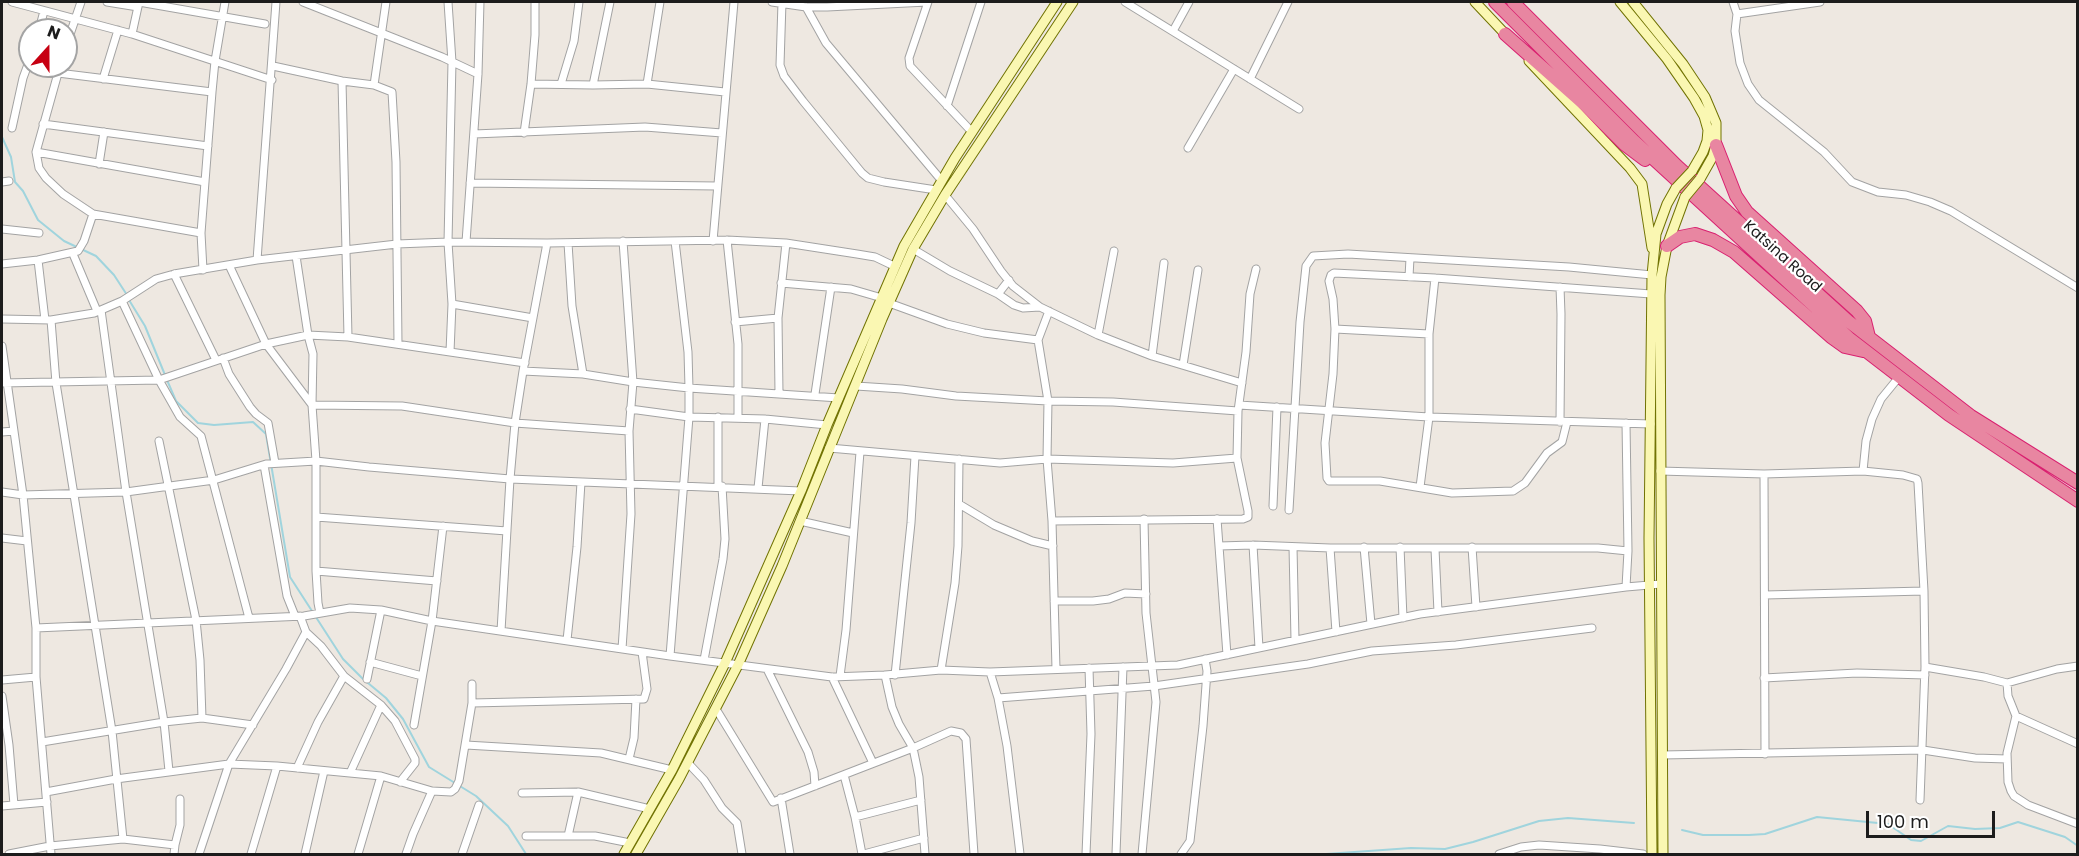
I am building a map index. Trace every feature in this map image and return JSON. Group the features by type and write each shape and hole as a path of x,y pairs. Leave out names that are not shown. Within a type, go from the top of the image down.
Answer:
{"highway":[{"name":"Katsina Road","path":"1495,2 1750,249 1868,353 1996,447 2078,501"},
{"name":"Katsina Road","path":"1513,2 1677,166 1798,277 1869,337 1971,416 2078,483"},
{"path":"1505,34 1585,105 1625,145 1646,161 1664,168"},
{"path":"1716,145 1737,196 1747,212 1857,311 1865,321 1869,337"},
{"path":"1667,246 1680,237 1695,234 1713,240 1734,252 1831,337 1845,347 1868,353"}],"main road":[{"path":"636,855 688,763 738,665 856,386 894,266 936,190 1057,2"},
{"path":"624,855 672,770 726,663 801,491 827,425 885,300 945,195 1073,2"},
{"path":"1475,2 1630,168 1641,184 1653,253"},
{"path":"1620,2 1694,98 1704,116 1708,130 1703,152 1692,171 1676,188 1662,219 1656,234 1653,253 1649,584 1653,855"},
{"path":"1633,2 1683,64 1706,97 1716,123 1716,145 1713,156 1685,197 1667,246 1661,276 1663,855"}],"street":[{"path":"12,2 71,18"},
{"path":"74,18 81,2"},
{"path":"107,2 139,4 266,24"},
{"path":"202,270 201,233 212,92 225,2"},
{"path":"257,260 276,2"},
{"path":"303,2 478,74"},
{"path":"327,11 328,2"},
{"path":"374,85 386,2"},
{"path":"448,2 452,62 448,242 452,304 450,352"},
{"path":"466,242 478,74 480,2"},
{"path":"524,133 531,84 535,2"},
{"path":"561,84 574,41 579,2"},
{"path":"593,85 610,2"},
{"path":"647,84 660,2"},
{"path":"713,241 734,2"},
{"path":"772,2 806,7 928,2 909,62 915,72 972,132"},
{"path":"782,2 780,65 784,76 862,173 868,178 884,182 936,190"},
{"path":"947,106 981,2"},
{"path":"1125,2 1299,109"},
{"path":"1173,31 1189,2"},
{"path":"1250,78 1288,2"},
{"path":"1733,2 1737,14 1735,31 1740,63 1748,84 1759,100 1824,152 1852,182 1878,192 1906,195 1930,202 1951,211 2078,288"},
{"path":"1737,14 1776,5 1820,2"},
{"path":"132,34 139,4"},
{"path":"806,7 826,43 942,181"},
{"path":"42,18 44,10"},
{"path":"78,20 132,34 272,80"},
{"path":"103,79 118,30"},
{"path":"273,66 342,81 374,85 392,92 398,344"},
{"path":"1188,148 1234,69"},
{"path":"78,74 212,92"},
{"path":"12,128 23,78"},
{"path":"57,78 36,152 39,168 46,178 63,194 93,214 201,233"},
{"path":"342,81 348,337"},
{"path":"531,84 647,84 725,92"},
{"path":"43,124 208,146"},
{"path":"474,134 645,128 722,133"},
{"path":"99,164 104,132"},
{"path":"36,152 205,182"},
{"path":"470,183 717,186"},
{"path":"945,195 973,229 990,257 1009,280 1041,307 1098,335 1152,356 1242,383"},
{"path":"2,264 73,254 82,248 93,214"},
{"path":"2,229 39,233"},
{"path":"727,240 738,344 738,418"},
{"path":"2,320 48,320 99,311 135,294 156,279 174,274 257,260 397,244 727,240 786,243 875,257 894,266"},
{"path":"622,649 631,514 629,431 633,382 623,241"},
{"path":"670,656 689,417 688,352 675,241"},
{"path":"501,631 515,423 547,243"},
{"path":"568,243 572,306 583,375"},
{"path":"779,393 778,318 786,243"},
{"path":"913,249 950,271 998,294 1014,305 1023,308 1041,307"},
{"path":"1098,335 1114,251"},
{"path":"73,254 99,311 112,382 146,623 164,722 169,771"},
{"path":"1288,510 1300,322 1306,266 1309,259 1320,254 1348,254 1569,267 1652,275"},
{"path":"296,256 314,368 312,405 316,461 316,572 320,613"},
{"path":"1409,277 1410,258"},
{"path":"38,260 112,731 123,838"},
{"path":"1152,356 1164,263"},
{"path":"229,265 266,344 312,405"},
{"path":"1052,521 1244,519 1248,517 1236,458 1238,408 1248,308 1256,269"},
{"path":"1183,365 1198,270"},
{"path":"1560,287 1562,442 1546,453 1525,483 1513,491 1452,493 1380,480 1329,481 1325,443 1335,329 1329,281 1334,273 1435,278 1560,287 1651,294"},
{"path":"174,274 219,359 250,407 268,423 270,464 287,596 300,616 306,632 321,646 344,676 381,705 395,721 415,759 415,763 399,782"},
{"path":"1419,487 1429,417 1429,334 1435,278"},
{"path":"998,294 1009,280"},
{"path":"781,283 851,289 947,324 984,333 1038,340"},
{"path":"814,394 831,287"},
{"path":"123,300 159,380 180,417 201,436 249,618"},
{"path":"452,304 533,318"},
{"path":"1048,311 1038,340 1048,401 1047,459 1052,521 1056,669"},
{"path":"735,322 778,318"},
{"path":"1335,329 1429,334"},
{"path":"4,384 159,380 266,344 308,335 348,337 525,363"},
{"path":"2,346 4,384 14,430 23,495 36,628 36,677 51,855"},
{"path":"523,371 583,375 689,388 739,389 840,398"},
{"path":"1863,471 1866,441 1872,419 1881,399 1899,377"},
{"path":"856,386 956,396 1048,401 1238,408 1295,407 1429,417 1651,424"},
{"path":"312,405 402,406 515,423 629,431"},
{"path":"1273,506 1277,407"},
{"path":"630,409 689,417 765,419 827,425"},
{"path":"704,660 725,539 720,486 718,417"},
{"path":"758,488 765,419"},
{"path":"1626,423 1628,551 1626,587"},
{"path":"2,432 14,430"},
{"path":"159,441 196,620 202,718"},
{"path":"829,448 1000,463 1047,459 1173,464 1236,458"},
{"path":"860,452 846,630 836,676 873,763"},
{"path":"895,675 911,523 915,456"},
{"path":"941,670 955,583 959,459"},
{"path":"2,492 23,495 126,492 168,488 213,480 270,464 316,461 510,479 801,491"},
{"path":"1660,471 1764,474 1863,471 1911,476 1917,479 1924,591 1925,671 1920,800"},
{"path":"1764,474 1765,754"},
{"path":"567,640 581,482"},
{"path":"959,504 994,525 1032,541 1053,546"},
{"path":"316,517 507,531"},
{"path":"1142,855 1156,702 1146,594 1144,519"},
{"path":"1217,519 1227,655"},
{"path":"800,521 853,533"},
{"path":"414,725 432,621 442,526"},
{"path":"2,538 27,541"},
{"path":"1253,545 1259,648"},
{"path":"1219,546 1435,549 1598,548 1628,551"},
{"path":"1293,547 1295,640"},
{"path":"1364,547 1371,624"},
{"path":"1400,547 1402,618"},
{"path":"1330,548 1335,632"},
{"path":"1472,548 1476,607"},
{"path":"1435,549 1438,612"},
{"path":"316,572 437,581"},
{"path":"36,628 300,616 350,608 381,610 432,621 767,669 836,676 895,675 941,670 990,672 1178,665 1402,618 1661,584"},
{"path":"1765,595 1924,591"},
{"path":"1054,601 1093,601 1109,599 1125,593 1146,594"},
{"path":"367,679 381,610"},
{"path":"998,698 1207,680 1372,651 1456,645 1592,628"},
{"path":"199,855 229,764 306,632"},
{"path":"472,703 644,699 647,694 642,652"},
{"path":"1181,855 1190,841 1207,680 1205,659"},
{"path":"370,662 422,676"},
{"path":"1764,678 1925,671 1984,677 2007,683 2078,666"},
{"path":"1116,855 1123,667"},
{"path":"1086,855 1091,734 1089,668"},
{"path":"767,669 808,753 814,772 815,786"},
{"path":"990,672 998,698 1006,746 1020,855"},
{"path":"885,675 898,724 913,748 921,800 925,855"},
{"path":"297,768 318,722 344,676"},
{"path":"2,680 36,677"},
{"path":"2007,683 2008,696 2016,716 2007,759 2008,782 2014,796 2028,805 2078,824"},
{"path":"46,792 116,778 229,764 278,766 381,776 432,791 451,792 457,785 466,745 472,703 472,684"},
{"path":"2,696 14,805"},
{"path":"629,759 634,738 636,699"},
{"path":"350,773 381,705"},
{"path":"716,710 773,802 951,731 961,733 966,739 974,855"},
{"path":"2016,716 2078,744"},
{"path":"42,742 202,718 253,725"},
{"path":"466,745 592,753 629,759 672,770"},
{"path":"1662,755 1923,750 1975,758 2007,759"},
{"path":"688,763 704,780 722,808 737,823 742,855"},
{"path":"251,855 278,766"},
{"path":"305,855 324,771"},
{"path":"844,775 863,855 924,838"},
{"path":"358,855 381,776"},
{"path":"406,855 412,834 432,791"},
{"path":"568,836 578,792"},
{"path":"522,793 578,792 650,809"},
{"path":"781,798 790,855"},
{"path":"174,855 180,825 180,799"},
{"path":"855,817 921,800"},
{"path":"2,806 47,802"},
{"path":"462,855 479,805"},
{"path":"526,837 595,836 630,843"},
{"path":"9,855 50,846 123,838 175,845"},
{"path":"1499,855 1521,847 1539,845 1576,851 1643,855"}],"waterway":[{"path":"2,137 11,157 15,182 23,191 38,220 64,241 96,256 114,275 127,295"},
{"path":"129,300 145,326 165,375"},
{"path":"167,380 176,401 198,423 214,425 253,422 266,434 290,577 343,659 386,698 403,719 429,767 476,796 508,826 526,854"},
{"path":"1682,830 1703,835 1765,834 1817,817 1888,824 1911,840 1921,841 1948,826 1975,829 2000,828 2018,822 2065,837 2078,846"},
{"path":"1326,854 1411,848 1445,849 1539,821 1568,818 1634,823"}]}
